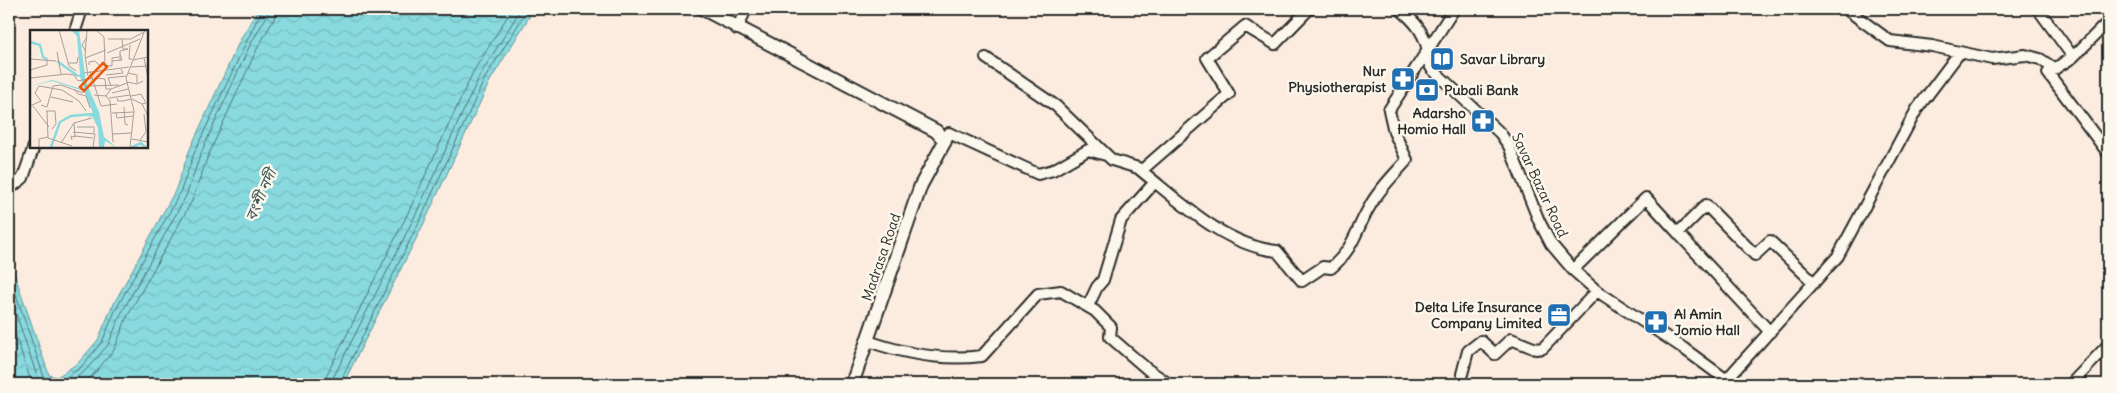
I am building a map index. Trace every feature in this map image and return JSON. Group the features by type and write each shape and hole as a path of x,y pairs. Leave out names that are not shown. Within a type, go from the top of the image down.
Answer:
{"street":[{"path":"75,30 82,9"},
{"path":"703,9 737,29 936,132 1038,174 1053,170 1088,150 1108,156"},
{"path":"737,29 746,9"},
{"path":"1142,170 1229,94 1207,58 1245,26 1275,44 1309,9"},
{"name":"Savar Bazar Road","path":"1400,9 1423,34 1428,62 1432,69 1500,132 1509,146 1539,221 1551,244 1573,270 1596,291 1684,348 1729,382"},
{"path":"986,58 1056,106 1108,156 1119,163 1131,164 1142,170 1184,208 1228,235 1262,250 1278,251 1302,281 1323,267 1331,268 1344,257 1356,238 1370,206 1407,160 1394,132 1388,110 1454,9"},
{"path":"1848,9 1890,41 1992,59 2025,55 2040,59 2055,69"},
{"path":"2038,9 2073,57"},
{"path":"2108,22 2073,57 2048,74 2108,153"},
{"path":"1729,382 1770,332 1838,256 1917,109 1960,52"},
{"name":"Madrasa Road","path":"852,384 921,185 947,137"},
{"path":"9,188 23,178 33,148"},
{"path":"1088,306 1103,280 1121,220 1154,182"},
{"path":"1573,270 1646,198 1770,332"},
{"path":"1678,233 1706,205 1755,255 1770,241 1814,283"},
{"path":"868,340 894,350 927,356 964,358 982,356 1038,294 1061,291 1095,311 1111,327 1110,337 1147,369 1169,384"},
{"path":"1462,374 1468,351 1481,341 1495,354 1511,339 1536,349 1543,348 1596,291"},
{"path":"2071,384 2108,344"}],"water":[{"name":"বংশী নদী","path":"258,9 534,9 490,81 425,221 343,384 9,384 9,258 49,375 57,377 78,363 98,340 111,309 175,191 190,149 240,40"}],"place":[{"name":"Savar Library","path":"1442,59"},
{"name":"Nur Physiotherapist","path":"1403,79"},
{"name":"Pubali Bank","path":"1427,90"},
{"name":"Adarsho Homio Hall","path":"1483,121"},
{"name":"Delta Life Insurance Company Limited","path":"1559,315"},
{"name":"Al Amin Jomio Hall","path":"1656,322"}]}
